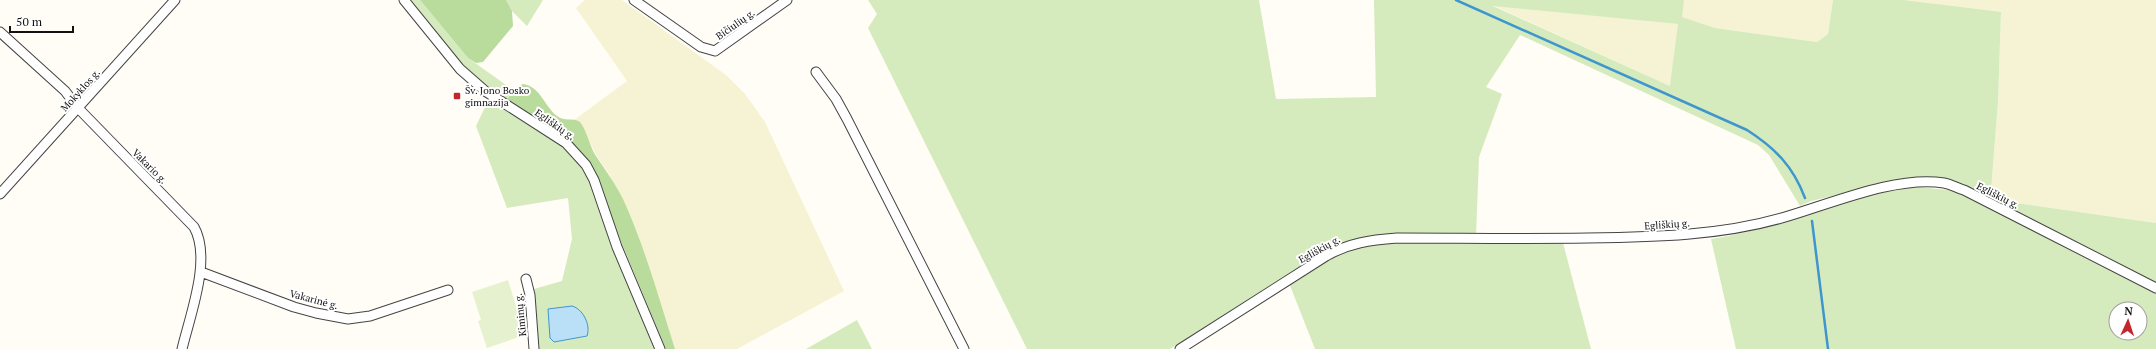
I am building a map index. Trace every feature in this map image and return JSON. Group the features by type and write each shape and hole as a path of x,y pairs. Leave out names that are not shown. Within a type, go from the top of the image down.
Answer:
{"street":[{"name":"Mokyklos g.","path":"0,194 175,0"},
{"name":"Egliškių g.","path":"404,0 460,69 485,91 566,144 586,164 594,180 617,247 660,349"},
{"name":"Bičiulių g.","path":"634,0 701,47 715,51 787,0"},
{"name":"Vakario g.","path":"0,32 65,91 78,108 194,227 199,236 202,247 201,272 182,349"},
{"path":"816,72 836,99 847,119 964,349"},
{"name":"Egliškių g.","path":"1180,349 1343,246 1364,241 1396,238 1647,237 1709,232 1749,226 1852,196 1905,183 1944,183 1964,190 2156,288"},
{"name":"Vakarinė g.","path":"201,272 294,307 348,319 370,316 448,290"},
{"name":"Kiminų g.","path":"526,279 530,294 534,349"}],"shaded area":[{"path":"585,0 622,0 726,75 745,94 765,122 844,291 737,349 675,349 645,259 623,200 609,174 595,153 580,123 574,120 627,81 576,8"},
{"path":"1684,0 1833,0 1828,34 1817,42 1715,28 1681,17"},
{"path":"1904,0 2156,0 2156,223 2009,202 1991,191 1998,101 2001,13"},
{"path":"1492,5 1679,24 1670,86"}],"green space":[{"path":"409,0 420,0 468,58 513,90 507,99 478,78 454,54"},
{"path":"420,0 506,0 512,11 513,26 483,62 476,63 468,58"},
{"path":"506,0 543,0 527,26 512,11"},
{"path":"868,0 1259,0 1276,99 1376,97 1374,0 1684,0 1682,17 1715,28 1817,42 1828,34 1833,0 1904,0 2001,12 1998,101 1991,191 2009,202 2156,223 2156,283 1987,195 1957,182 1934,178 1908,178 1811,201 1800,206 1769,155 1758,145 1520,35 1486,87 1502,94 1479,157 1476,236 1382,235 1350,240 1321,254 1170,349 1027,349 868,28 877,14","holes":["1493,6 1678,24 1670,86"]},
{"path":"523,84 534,89 557,116 563,119 574,120 582,124 594,153 623,199 631,217 651,273 675,349 666,349 617,232 601,186 559,133 507,99 518,86"},
{"path":"488,101 532,125 553,139 572,155 580,165 593,190 616,257 656,349 538,349 534,289 562,281 572,239 568,198 507,208 476,126"},
{"path":"1918,187 1948,190 1965,196 2156,293 2156,349 1736,349 1711,239 1763,227 1866,197"},
{"path":"1398,242 1563,243 1591,349 1315,349 1289,283 1332,257 1362,245"},
{"path":"508,280 525,335 487,348 478,321 481,320 472,292"},
{"path":"857,320 872,349 806,349"}],"water":[{"path":"572,306 580,310 587,322 587,336 554,342 550,338 548,309"}],"waterway":[{"path":"1456,0 1747,130 1774,151 1789,167 1795,176 1805,198"},
{"path":"1812,221 1828,349"}],"place":[{"name":"Šv. Jono Bosko gimnazija","path":"457,96"}]}
